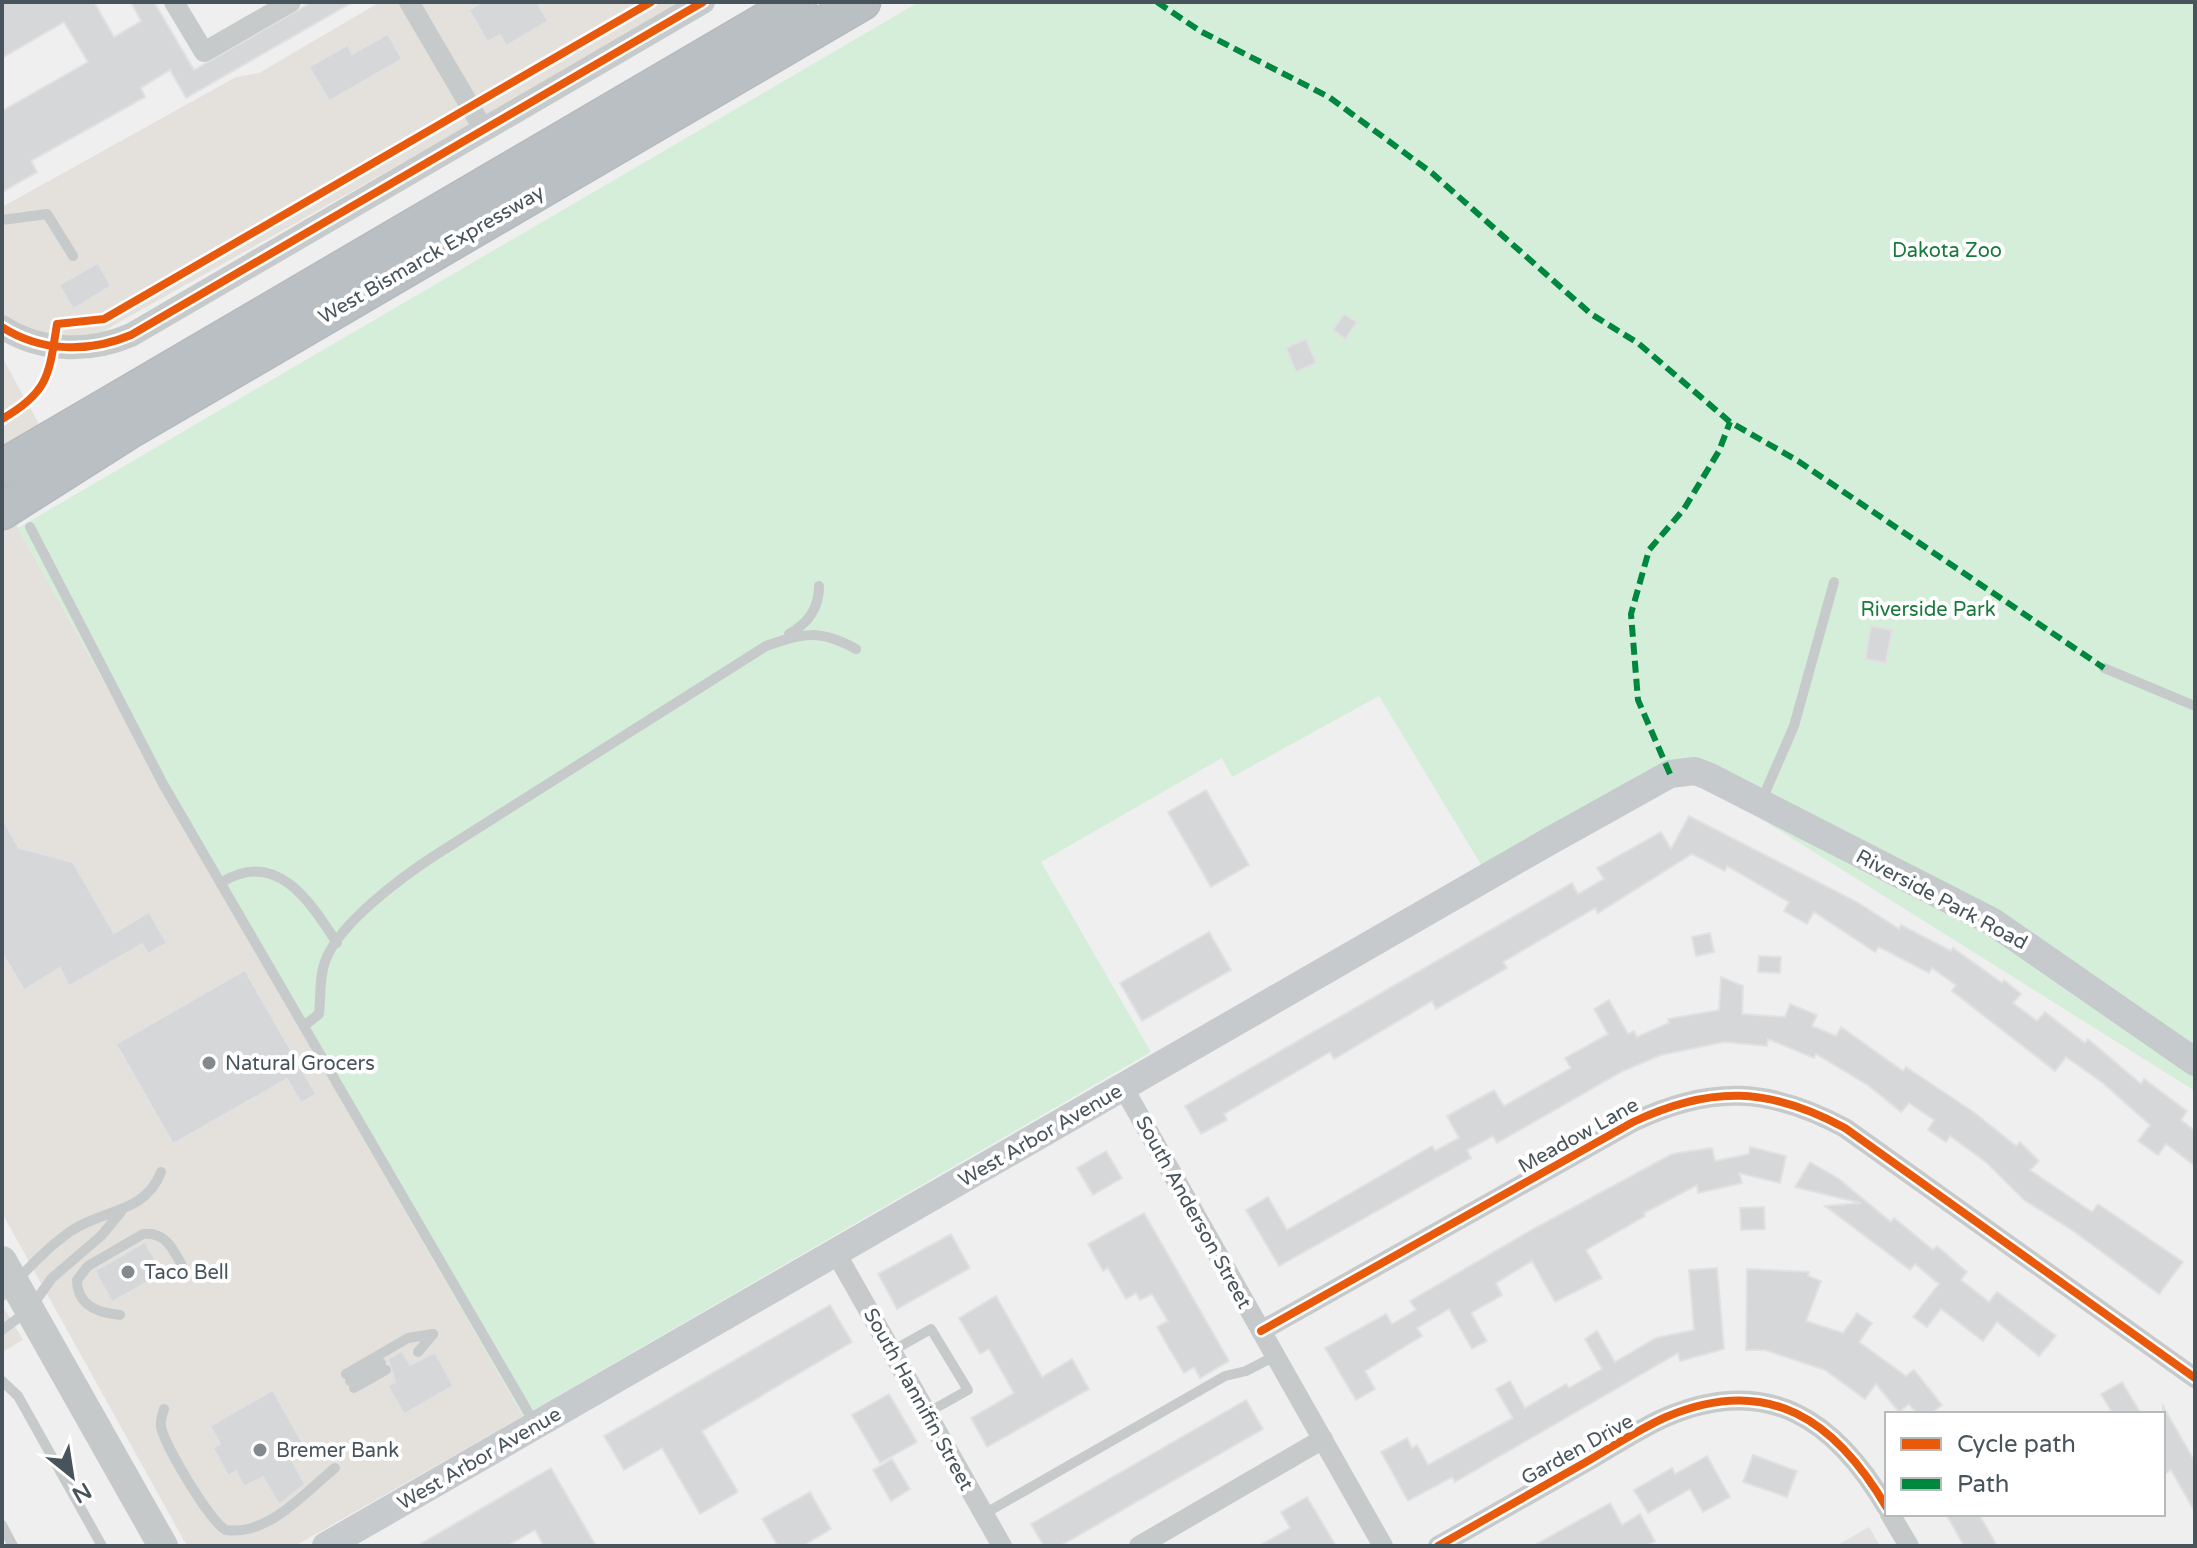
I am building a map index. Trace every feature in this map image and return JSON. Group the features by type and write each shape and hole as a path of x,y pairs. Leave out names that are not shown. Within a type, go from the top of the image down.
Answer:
{"highway":[{"name":"West Bismarck Expressway","path":"2,468 798,2"},
{"name":"West Bismarck Expressway","path":"16,519 128,431 862,2"}],"main road":[{"name":"West Arbor Avenue","path":"326,1546 1670,774 1695,771 1761,803"},
{"name":"Riverside Park Road","path":"1761,803 1993,922 2195,1062"},
{"path":"6,1280 29,1310 163,1546"}],"street":[{"path":"174,2 204,52 291,2"},
{"path":"409,2 484,130"},
{"path":"2,327 28,340 70,348 124,338 703,2"},
{"name":"South Anderson Street","path":"1123,1087 1383,1546"},
{"name":"Meadow Lane","path":"1261,1331 1633,1122 1685,1100 1738,1094 1792,1104 1845,1128 2195,1378"},
{"name":"South Hannifin Street","path":"836,1253 1002,1546"},
{"name":"Garden Drive","path":"1438,1546 1664,1418 1729,1402 1775,1406 1816,1424 1848,1450 1885,1505"},
{"path":"1139,1546 1323,1439"},
{"path":"1891,1516 1909,1546"}],"lane":[{"path":"2,220 47,214 73,256"},
{"path":"16,519 163,784 536,1426"},
{"path":"1761,803 1794,726 1834,582"},
{"path":"305,1025 319,1014 326,958 394,883 803,624 816,607 819,586"},
{"path":"766,646 804,634 832,636 856,649"},
{"path":"2104,668 2195,706"},
{"path":"222,882 238,872 260,871 285,881 302,891 337,943"},
{"path":"2,1330 29,1310 52,1278 101,1236 121,1212 148,1193 161,1172"},
{"path":"6,1280 90,1219 121,1212"},
{"path":"120,1315 95,1310 80,1297 77,1280 88,1266 143,1234 152,1233 167,1241 187,1275"},
{"path":"892,1351 931,1329 968,1390 927,1413"},
{"path":"383,1367 350,1381 408,1338 433,1334 415,1348"},
{"path":"984,1514 1225,1376 1246,1371 1275,1356"},
{"path":"2,1381 18,1396 102,1546"},
{"path":"164,1409 161,1418 164,1436 212,1519 226,1530 252,1528 300,1501 335,1468"},
{"path":"2,1525 13,1546"}],"shaded area":[{"path":"380,2 688,2 86,341 2,338 2,207 236,77 259,73"},
{"path":"2,357 39,424 2,446"},
{"path":"14,521 230,907 523,1416 295,1546 187,1546 2,1213 2,529"},
{"path":"2,1305 23,1340 2,1352"},
{"path":"1869,1527 1880,1546 1836,1546"}],"green space":[{"path":"919,2 2195,2 2195,1091 1683,770 1486,873 1379,696 1232,777 1222,758 1041,862 1151,1052 523,1416 230,907 18,528"}],"building":[{"path":"2,2 94,2 114,37 141,21 131,2 154,2 194,70 312,2 353,2 186,98 170,70 141,88 145,97 31,161 37,172 2,192 2,111 88,62 64,22 2,58"},
{"path":"482,2 537,2 548,21 506,46 500,35 487,42 469,10"},
{"path":"388,34 402,59 329,101 309,67 348,45 352,54"},
{"path":"98,263 111,286 73,309 59,285"},
{"path":"1344,314 1357,322 1345,339 1333,330"},
{"path":"1306,339 1316,363 1296,372 1286,348"},
{"path":"1871,626 1892,630 1886,663 1865,659"},
{"path":"1206,790 1249,865 1211,887 1168,812"},
{"path":"1689,816 1857,902 1899,929 1901,925 1951,951 1953,948 2002,983 2004,980 2021,994 2013,1003 2037,1021 2045,1012 2085,1043 2088,1039 2141,1084 2144,1079 2187,1111 2181,1120 2195,1131 2195,1166 2166,1144 2158,1155 2138,1141 2150,1125 2103,1083 2066,1057 2055,1071 1952,991 1956,985 1932,968 1929,973 1879,947 1875,952 1814,912 1807,924 1784,911 1789,902 1727,866 1725,871 1692,854 1598,913 1595,908 1503,962 1507,968 1436,1009 1432,1001 1334,1059 1330,1052 1224,1114 1227,1120 1201,1134 1185,1106 1572,883 1578,894 1604,879 1597,868 1661,832 1671,849"},
{"path":"2,818 19,848 73,862 114,933 149,912 167,943 148,954 142,944 69,986 60,968 24,990 2,953"},
{"path":"1209,932 1231,970 1142,1021 1120,983"},
{"path":"1710,933 1714,952 1696,956 1692,937"},
{"path":"1759,956 1781,957 1780,973 1758,972"},
{"path":"245,970 316,1094 301,1103 287,1079 173,1144 116,1044"},
{"path":"1721,977 1743,986 1742,1014 1785,1017 1790,1004 1817,1015 1812,1026 1836,1036 1841,1027 1903,1071 1906,1067 1975,1113 2016,1146 2020,1142 2039,1161 2030,1170 2092,1212 2098,1204 2183,1262 2159,1294 2072,1230 2024,1200 1987,1163 1950,1136 1946,1142 1928,1130 1934,1120 1909,1103 1901,1112 1869,1086 1816,1054 1814,1058 1768,1039 1767,1046 1724,1042 1661,1055 1623,1071 1497,1143 1493,1136 1467,1150 1471,1158 1279,1266 1246,1210 1268,1197 1287,1230 1432,1146 1435,1151 1459,1138 1447,1116 1494,1090 1504,1106 1571,1068 1565,1058 1608,1034 1594,1009 1609,1000 1628,1034 1634,1031 1637,1037 1669,1023 1668,1019 1719,1010"},
{"path":"1750,1147 1786,1156 1780,1183 1739,1173 1742,1183 1698,1193 1697,1185 1644,1213 1645,1216 1586,1250 1602,1278 1555,1302 1532,1261 1496,1283 1502,1295 1471,1313 1487,1341 1472,1349 1449,1309 1417,1328 1422,1336 1365,1371 1375,1389 1356,1400 1325,1348 1386,1314 1392,1324 1416,1310 1410,1301 1535,1228 1672,1154 1712,1148 1715,1161 1749,1154"},
{"path":"1106,1151 1122,1178 1093,1195 1077,1168"},
{"path":"1810,1162 1839,1179 1891,1222 1894,1218 1933,1250 1937,1246 1967,1272 1961,1280 1989,1302 1997,1292 2056,1336 2039,1356 1997,1322 1983,1341 1941,1309 1927,1327 1913,1317 1939,1284 1915,1264 1910,1270 1825,1206 1861,1203 1795,1187"},
{"path":"1764,1207 1765,1229 1741,1230 1740,1208"},
{"path":"1144,1213 1229,1361 1200,1378 1194,1367 1184,1373 1157,1327 1168,1321 1152,1294 1140,1300 1136,1293 1126,1299 1108,1268 1103,1271 1088,1244"},
{"path":"951,1234 970,1268 897,1309 878,1274"},
{"name":"Taco Bell","path":"145,1242 163,1273 112,1302 95,1271"},
{"path":"1717,1268 1724,1349 1680,1361 1678,1353 1455,1482 1452,1477 1408,1501 1381,1452 1407,1438 1412,1448 1417,1445 1428,1465 1513,1418 1496,1389 1510,1381 1525,1408 1566,1384 1569,1388 1602,1369 1585,1339 1597,1331 1615,1362 1656,1338 1694,1330 1689,1270"},
{"path":"1747,1269 1809,1272 1808,1276 1821,1281 1806,1321 1843,1333 1857,1313 1872,1323 1859,1342 1906,1376 1914,1370 1942,1405 1933,1412 1915,1412 1909,1404 1899,1412 1876,1384 1865,1399 1825,1370 1765,1350 1746,1350"},
{"path":"996,1296 1042,1377 1072,1359 1089,1389 987,1447 971,1418 1014,1393 989,1349 980,1354 959,1318"},
{"path":"830,1305 852,1342 702,1431 738,1492 700,1514 662,1448 624,1470 604,1436"},
{"path":"402,1351 410,1365 435,1352 453,1386 404,1414 388,1386 395,1382 388,1359"},
{"path":"2122,1382 2140,1412 2112,1412 2101,1394"},
{"name":"Bremer Bank","path":"273,1390 307,1451 292,1460 305,1484 279,1505 263,1477 244,1487 236,1471 228,1476 213,1448 220,1444 210,1426"},
{"path":"889,1394 917,1442 880,1463 852,1415"},
{"path":"1246,1400 1263,1429 1060,1546 1044,1546 1031,1524"},
{"path":"2163,1406 2195,1462 2195,1512 2171,1470 2165,1474"},
{"path":"1753,1455 1797,1471 1787,1497 1743,1482"},
{"path":"1707,1456 1730,1497 1703,1512 1690,1489 1648,1513 1634,1490 1672,1468 1675,1474"},
{"path":"892,1459 910,1489 891,1501 873,1470"},
{"path":"551,1468 596,1546 544,1546 535,1530 507,1546 417,1546"},
{"path":"810,1492 831,1529 803,1546 778,1546 762,1519"},
{"path":"1307,1497 1336,1546 1259,1546 1290,1528 1281,1512"},
{"path":"1610,1503 1622,1525 1640,1514 1655,1541 1646,1546 1533,1546"},
{"path":"1947,1516 1980,1516 1997,1546 1964,1546"}],"marked path":[{"path":"1157,2 1200,31 1329,97 1432,173 1591,314 1638,343 1730,422 1798,461 2104,668"},
{"path":"1670,774 1638,700 1631,614 1649,550 1684,509 1719,451 1730,422"}],"cycle path":[{"path":"2,419 38,391 52,357 57,324 104,319 651,2"},
{"path":"2,327 33,341 65,347 99,345 131,335 703,2"},
{"path":"1261,1331 1633,1122 1688,1102 1740,1096 1791,1105 1845,1128 2195,1378"},
{"path":"1438,1546 1666,1417 1703,1405 1737,1400 1768,1404 1796,1413 1822,1429 1867,1477 1885,1505"}],"place":[{"name":"Natural Grocers","path":"209,1063"},
{"name":"Taco Bell","path":"128,1272"},
{"name":"Bremer Bank","path":"260,1450"}],"park label":[{"name":"Dakota Zoo","path":"1947,250"},
{"name":"Riverside Park","path":"1928,609"}]}
